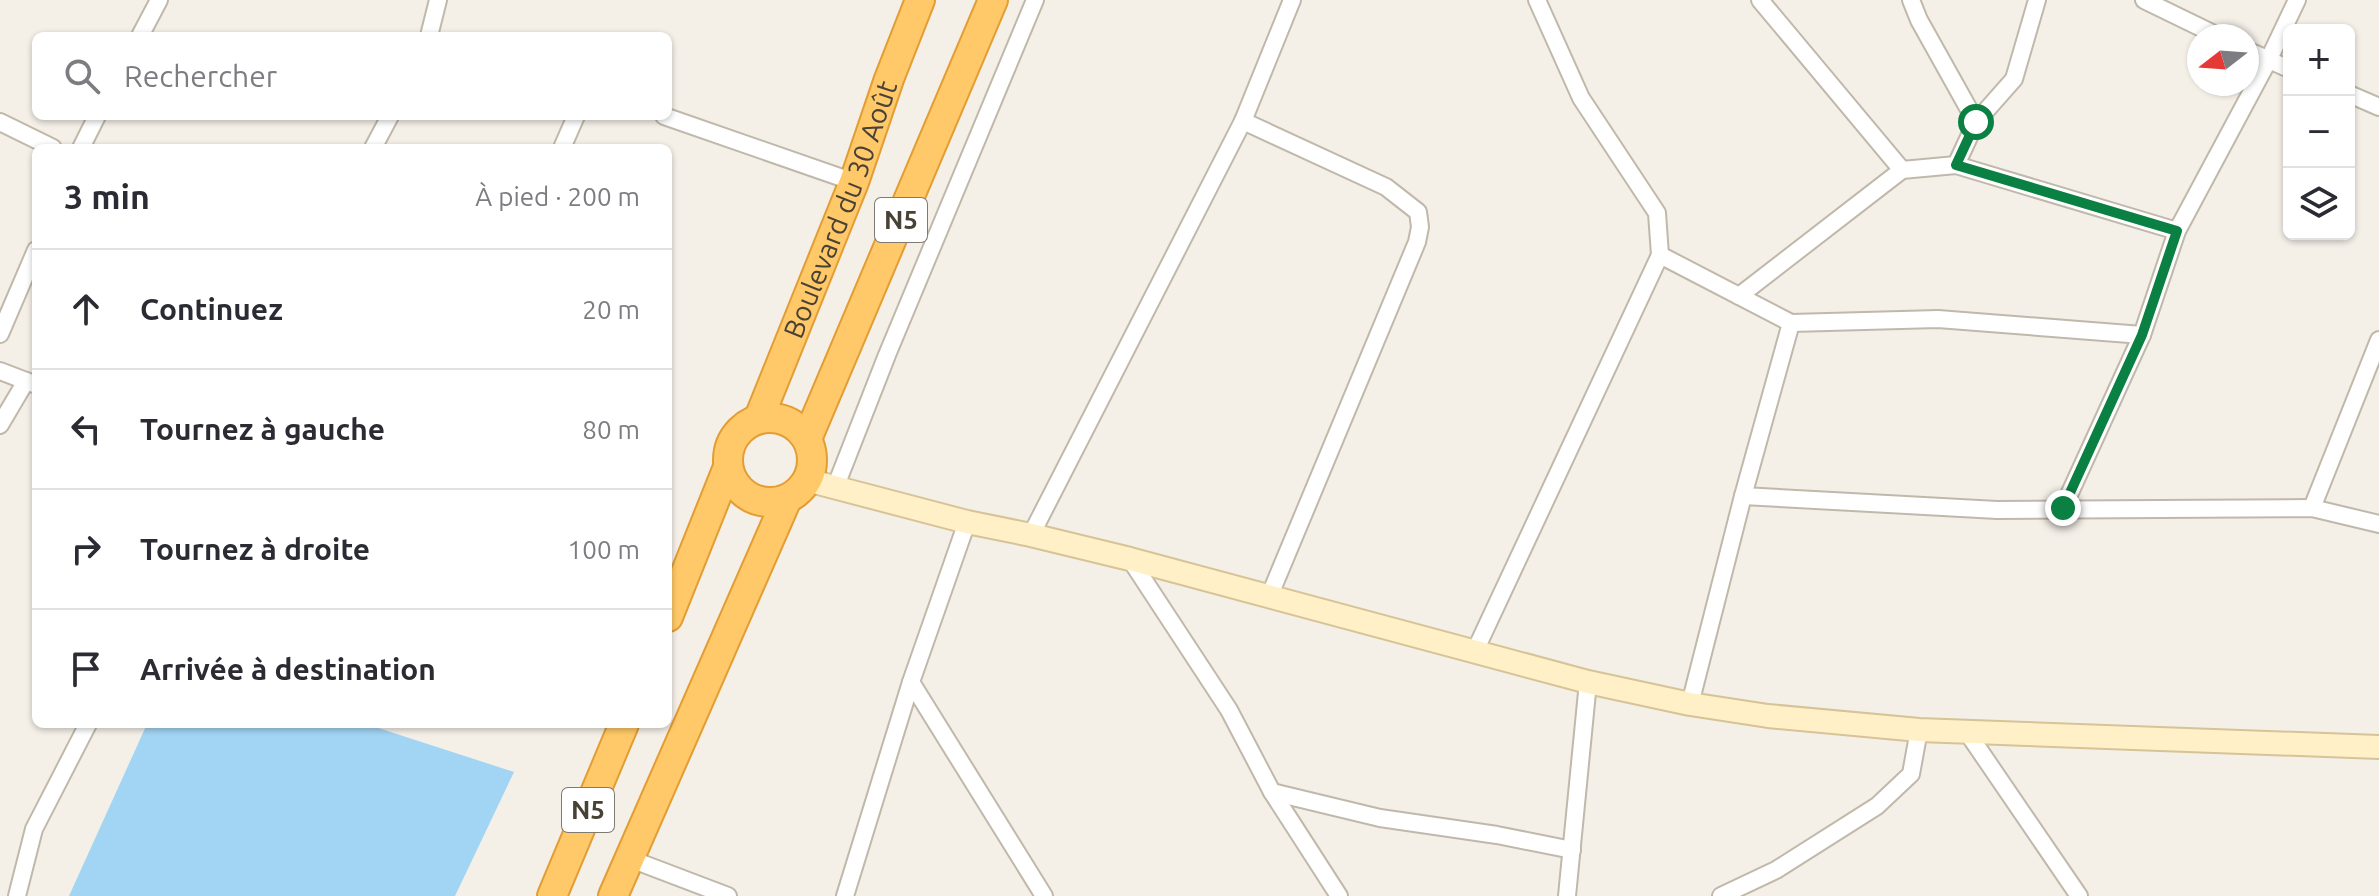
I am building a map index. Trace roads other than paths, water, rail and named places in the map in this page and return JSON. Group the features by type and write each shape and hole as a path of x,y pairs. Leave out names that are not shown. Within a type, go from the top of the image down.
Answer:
{"highway":[{"name":"Boulevard du 30 Août","path":"759,418 854,182 920,0"},
{"name":"Boulevard du 30 Août","path":"807,439 993,0"},
{"path":"759,418 786,420 807,439"},
{"name":"N5","path":"672,607 728,467 727,454 731,442 748,423 759,418"},
{"name":"N5","path":"613,896 797,490 812,467 812,453 807,439"},
{"path":"728,467 732,479 750,498 775,502 797,490"},
{"name":"N5","path":"552,896 622,728"}],"street":[{"path":"142,32 159,0"},
{"path":"430,32 438,0"},
{"path":"835,488 1035,0"},
{"path":"1031,535 1243,121 1292,0"},
{"path":"1475,651 1660,255 1657,213 1581,98 1537,0"},
{"path":"1760,0 1902,170"},
{"path":"1911,0 1976,122"},
{"path":"1956,165 1976,122 2014,79 2037,0"},
{"path":"2144,0 2193,24"},
{"path":"2063,508 2142,335 2177,231 2297,0"},
{"path":"2259,56 2283,67"},
{"path":"2354,96 2379,107"},
{"path":"672,119 854,182"},
{"path":"83,144 95,120"},
{"path":"375,144 388,120"},
{"path":"564,144 574,120"},
{"path":"1243,121 1386,187 1418,212 1420,227 1417,242 1269,597"},
{"path":"0,122 45,144"},
{"path":"1739,296 1902,170 1956,165 2177,231"},
{"path":"1660,255 1791,323 1938,319 2142,335"},
{"path":"0,334 32,259"},
{"path":"1690,704 1791,323"},
{"path":"2312,508 2379,340"},
{"path":"0,371 31,383 0,425"},
{"path":"797,490 835,488 1130,559 1588,682 1690,704 1768,716 1919,730 2379,747"},
{"path":"1743,496 1987,510 2312,508 2379,524"},
{"path":"845,896 911,682 967,522"},
{"path":"1130,559 1229,710 1272,792 1339,896"},
{"path":"911,682 1044,896"},
{"path":"1567,896 1588,682"},
{"path":"17,896 34,829 86,728"},
{"path":"1721,896 1776,870 1877,806 1911,774 1919,730"},
{"path":"1967,732 2079,896"},
{"path":"1272,792 1380,818 1497,835 1572,850"},
{"path":"628,858 728,896"}],"water":[{"path":"145,728 378,728 514,772 455,896 69,896"}]}
